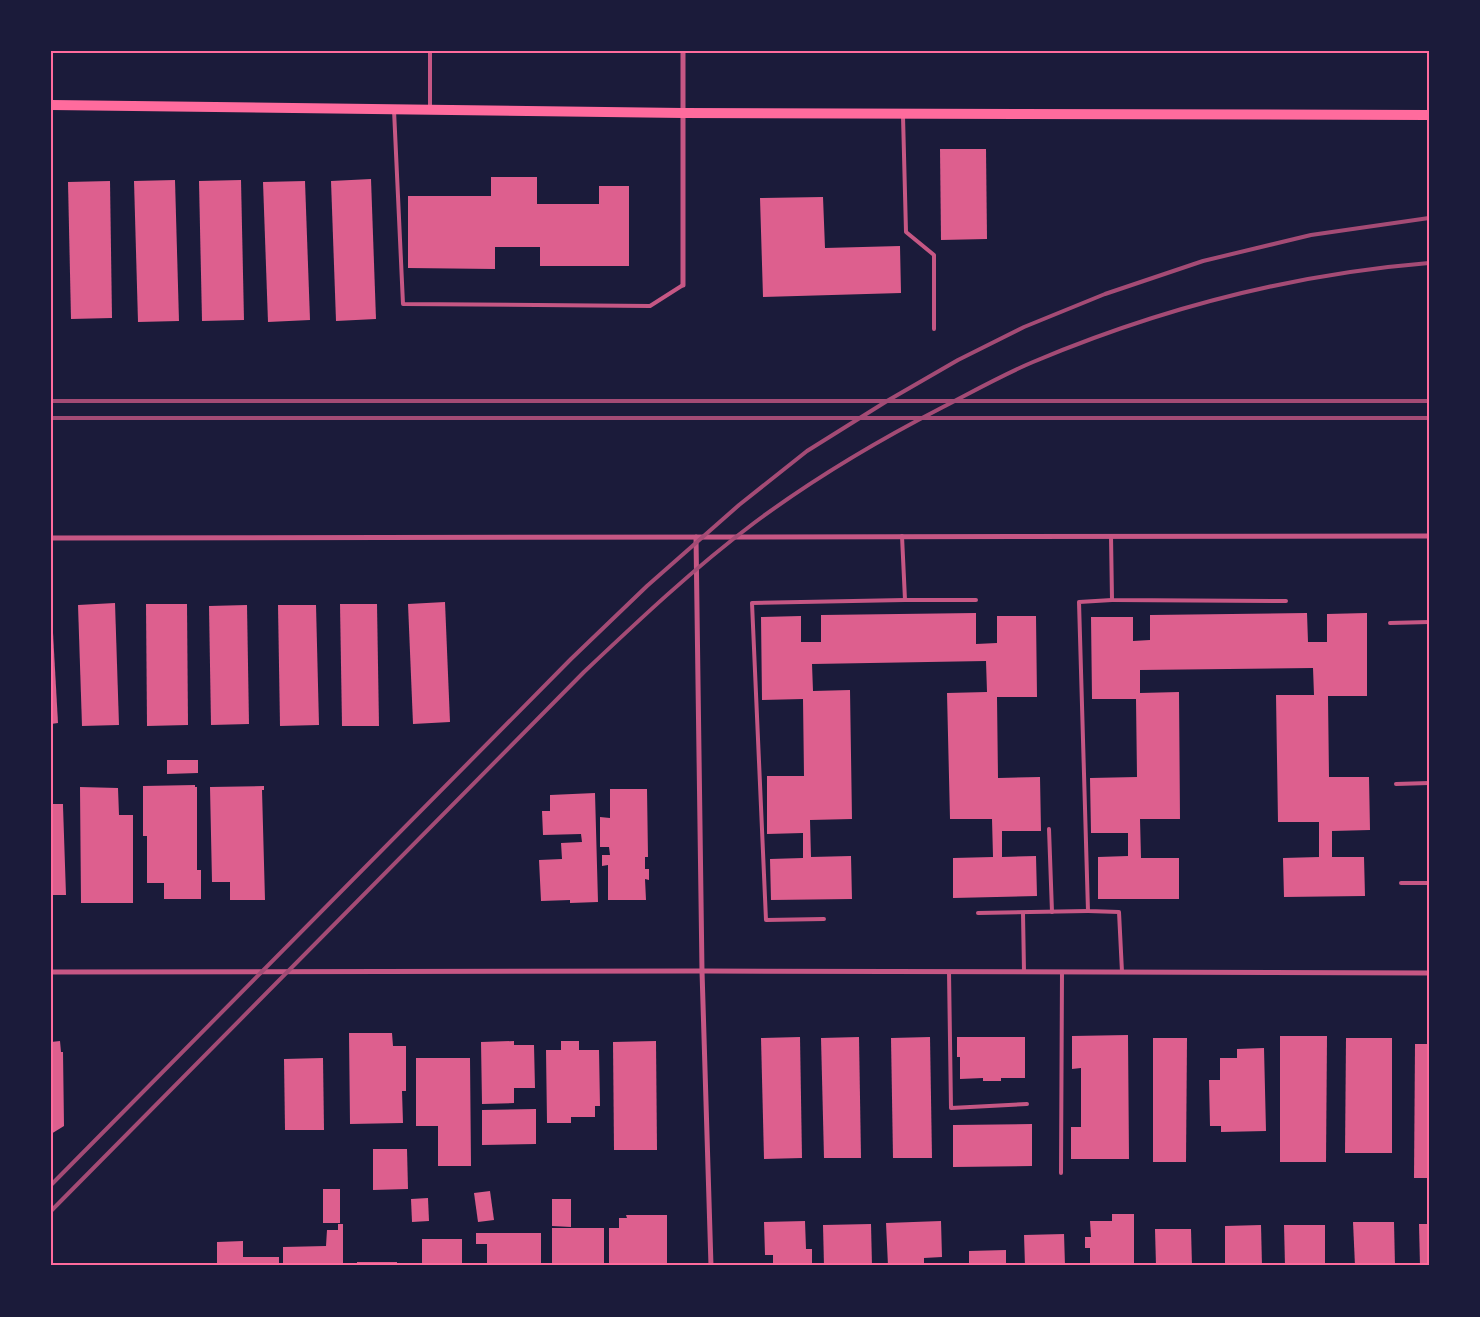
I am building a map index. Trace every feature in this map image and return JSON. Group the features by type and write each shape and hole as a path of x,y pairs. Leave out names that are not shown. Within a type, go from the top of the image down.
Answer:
{"main road":[{"path":"51,105 683,113 1429,115"}],"street":[{"path":"683,51 683,285"},
{"path":"51,538 1429,536"},
{"path":"696,537 702,971 711,1266"},
{"path":"51,972 1429,973"}],"lane":[{"path":"430,51 430,110"},
{"path":"394,109 403,304 650,306 683,285"},
{"path":"903,113 906,232 934,255 934,329"},
{"path":"902,536 905,600"},
{"path":"1111,536 1112,600"},
{"path":"824,919 766,920 752,603 976,600"},
{"path":"1088,911 1079,602 1112,600 1286,601"},
{"path":"1390,623 1429,622"},
{"path":"1396,784 1429,783"},
{"path":"1049,829 1052,912"},
{"path":"1401,883 1429,883"},
{"path":"978,914 1118,912 1122,972"},
{"path":"1023,913 1024,972"},
{"path":"949,972 952,1108 1027,1104"},
{"path":"1061,1173 1062,972"}],"building":[{"path":"940,149 986,149 987,239 941,240"},
{"path":"491,177 537,177 537,204 599,204 599,186 629,186 629,266 540,266 540,247 495,247 495,269 408,268 408,196 491,196"},
{"path":"371,179 376,319 336,321 331,181"},
{"path":"175,180 179,321 138,322 134,181"},
{"path":"241,180 244,320 202,321 199,181"},
{"path":"110,181 112,318 71,319 68,182"},
{"path":"305,181 310,320 268,322 263,182"},
{"path":"823,197 825,248 900,246 901,293 763,297 760,198"},
{"path":"445,602 450,722 413,724 408,604"},
{"path":"115,603 119,725 82,726 78,605"},
{"path":"146,604 187,604 188,725 147,726"},
{"path":"340,604 377,604 379,726 342,726"},
{"path":"247,605 249,724 211,725 209,606"},
{"path":"278,605 316,605 319,725 280,726"},
{"path":"976,613 976,644 997,643 997,616 1036,616 1037,697 997,697 998,778 1040,777 1041,831 1002,831 1002,857 1036,856 1037,896 953,898 953,858 993,857 992,819 950,819 947,693 987,692 986,661 812,664 813,691 850,690 852,819 810,820 811,857 851,856 852,899 771,900 770,859 803,858 803,833 767,834 767,776 804,776 803,699 762,700 761,617 801,616 801,642 821,642 821,615"},
{"path":"1307,613 1308,642 1327,642 1327,614 1367,613 1367,696 1328,696 1329,777 1369,777 1370,830 1332,831 1332,857 1364,857 1365,896 1284,897 1283,858 1319,857 1319,822 1278,822 1276,695 1314,695 1313,668 1140,670 1140,693 1179,692 1180,819 1140,819 1141,858 1179,858 1179,899 1098,899 1098,857 1128,856 1128,833 1091,833 1090,778 1137,777 1136,699 1092,699 1091,617 1133,617 1133,641 1150,640 1150,615"},
{"path":"51,633 53,633 58,723 51,724"},
{"path":"167,760 198,760 198,773 167,774"},
{"path":"195,785 197,787 197,870 201,870 201,899 164,899 164,883 147,883 147,836 143,836 143,786"},
{"path":"264,786 264,790 262,790 265,900 230,900 230,882 212,882 210,787"},
{"path":"80,787 118,788 119,815 133,815 133,903 81,903"},
{"path":"610,789 647,789 648,857 645,857 645,869 649,869 649,880 645,879 646,900 608,900 608,865 602,866 602,855 610,855 609,847 600,847 600,817 610,818"},
{"path":"595,793 598,902 570,903 570,900 541,901 539,860 562,859 561,843 582,842 581,834 543,835 542,811 550,811 550,795"},
{"path":"51,804 63,804 66,895 51,895"},
{"path":"349,1033 392,1033 393,1046 406,1046 406,1091 402,1091 403,1123 350,1124"},
{"path":"1128,1035 1129,1159 1071,1159 1071,1127 1081,1127 1081,1068 1072,1069 1072,1036"},
{"path":"1280,1036 1327,1036 1326,1162 1280,1162"},
{"path":"800,1037 802,1158 764,1159 761,1038"},
{"path":"859,1037 861,1158 824,1158 821,1038"},
{"path":"930,1037 932,1158 893,1158 891,1038"},
{"path":"957,1037 1025,1037 1025,1078 1001,1078 1001,1081 983,1081 983,1078 960,1079 960,1057 957,1057"},
{"path":"1153,1038 1187,1038 1186,1162 1153,1162"},
{"path":"1346,1038 1392,1038 1392,1153 1345,1153"},
{"path":"60,1041 61,1052 63,1052 64,1126 51,1134 51,1042"},
{"path":"514,1041 514,1045 534,1045 535,1088 514,1088 514,1103 482,1104 481,1042"},
{"path":"561,1041 579,1041 579,1050 599,1050 600,1106 595,1106 595,1117 571,1117 571,1123 547,1123 546,1050 561,1050"},
{"path":"656,1041 657,1150 614,1150 613,1042"},
{"path":"1415,1044 1429,1044 1429,1178 1414,1178"},
{"path":"1264,1048 1266,1131 1221,1132 1221,1126 1210,1126 1209,1080 1220,1080 1220,1058 1237,1058 1237,1049"},
{"path":"323,1058 324,1130 285,1130 284,1059"},
{"path":"416,1058 470,1058 471,1166 438,1166 438,1126 416,1126"},
{"path":"536,1109 536,1144 482,1145 482,1110"},
{"path":"1032,1124 1032,1166 953,1167 953,1125"},
{"path":"373,1149 407,1149 408,1189 373,1190"},
{"path":"323,1189 340,1189 340,1223 323,1223"},
{"path":"490,1191 494,1220 478,1222 474,1193"},
{"path":"428,1198 429,1221 412,1222 411,1199"},
{"path":"552,1199 571,1199 571,1227 552,1226"},
{"path":"1112,1214 1134,1214 1134,1266 1090,1266 1090,1248 1085,1248 1085,1237 1091,1237 1090,1221 1112,1221"},
{"path":"626,1215 667,1215 667,1266 609,1266 609,1228 619,1228 619,1218 627,1218"},
{"path":"805,1221 806,1249 812,1249 812,1266 773,1266 773,1255 765,1255 764,1222"},
{"path":"941,1221 942,1257 924,1258 924,1266 888,1266 886,1223"},
{"path":"1353,1222 1394,1222 1395,1266 1355,1266"},
{"path":"338,1224 343,1224 343,1266 283,1266 283,1247 326,1246 327,1230 338,1230"},
{"path":"871,1224 872,1266 824,1266 823,1225"},
{"path":"1419,1224 1429,1224 1429,1266 1420,1266"},
{"path":"1261,1225 1262,1266 1225,1266 1225,1226"},
{"path":"1284,1225 1325,1225 1325,1266 1285,1266"},
{"path":"552,1228 604,1228 604,1266 552,1266"},
{"path":"1155,1229 1191,1229 1192,1266 1156,1266"},
{"path":"476,1233 541,1233 541,1266 487,1266 487,1244 476,1244"},
{"path":"1064,1234 1065,1266 1025,1266 1024,1235"},
{"path":"422,1239 462,1239 462,1266 422,1266"},
{"path":"243,1241 243,1257 279,1257 279,1266 217,1266 217,1242"},
{"path":"1006,1250 1006,1266 969,1266 969,1251"},
{"path":"357,1262 397,1262 397,1266 357,1266"}],"railway":[{"path":"51,1185 571,659 647,586 739,505 807,451 887,401 958,360 1024,327 1105,294 1203,261 1311,235 1429,218"},
{"path":"51,1211 584,672 688,576 754,523 799,491 846,461 918,420 1010,372 1081,343 1178,310 1277,285 1378,268 1429,263"},
{"path":"51,401 1429,401"},
{"path":"51,418 1429,418"}]}
